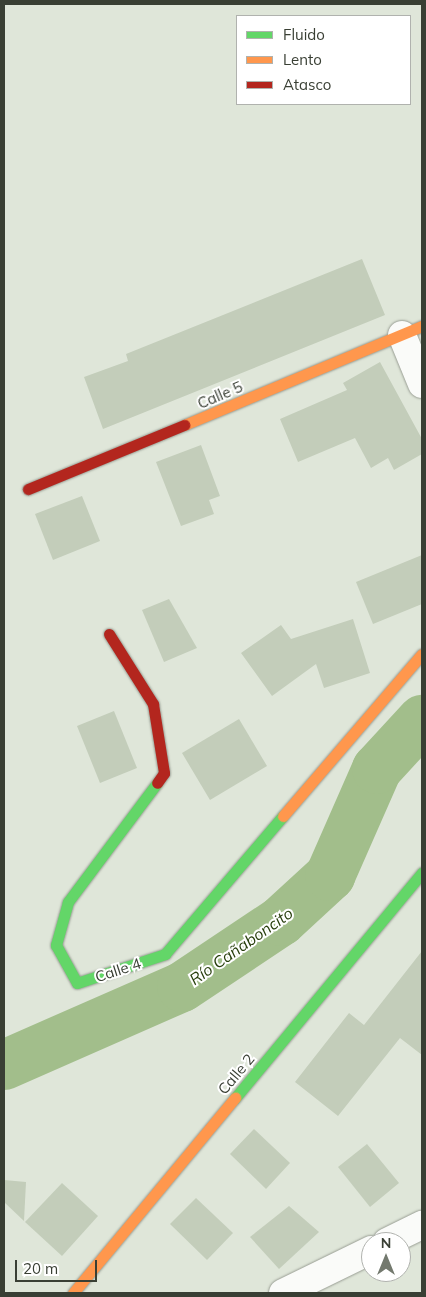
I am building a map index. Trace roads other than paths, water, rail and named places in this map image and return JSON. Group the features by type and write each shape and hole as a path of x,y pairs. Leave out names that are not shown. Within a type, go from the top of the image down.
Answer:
{"street":[{"path":"412,330 422,384"},
{"name":"Calle 5","path":"28,489 412,330"},
{"name":"Calle 4","path":"109,634 153,704 164,773 68,902 56,945 77,983 165,954 422,654"},
{"name":"Calle 2","path":"73,1293 422,874"},
{"path":"408,1232 422,1225"},
{"path":"283,1293 361,1255"}],"waterway":[{"name":"Río Cañaboncito","path":"4,1065 182,987 281,921 330,876 377,769 422,720"}]}
